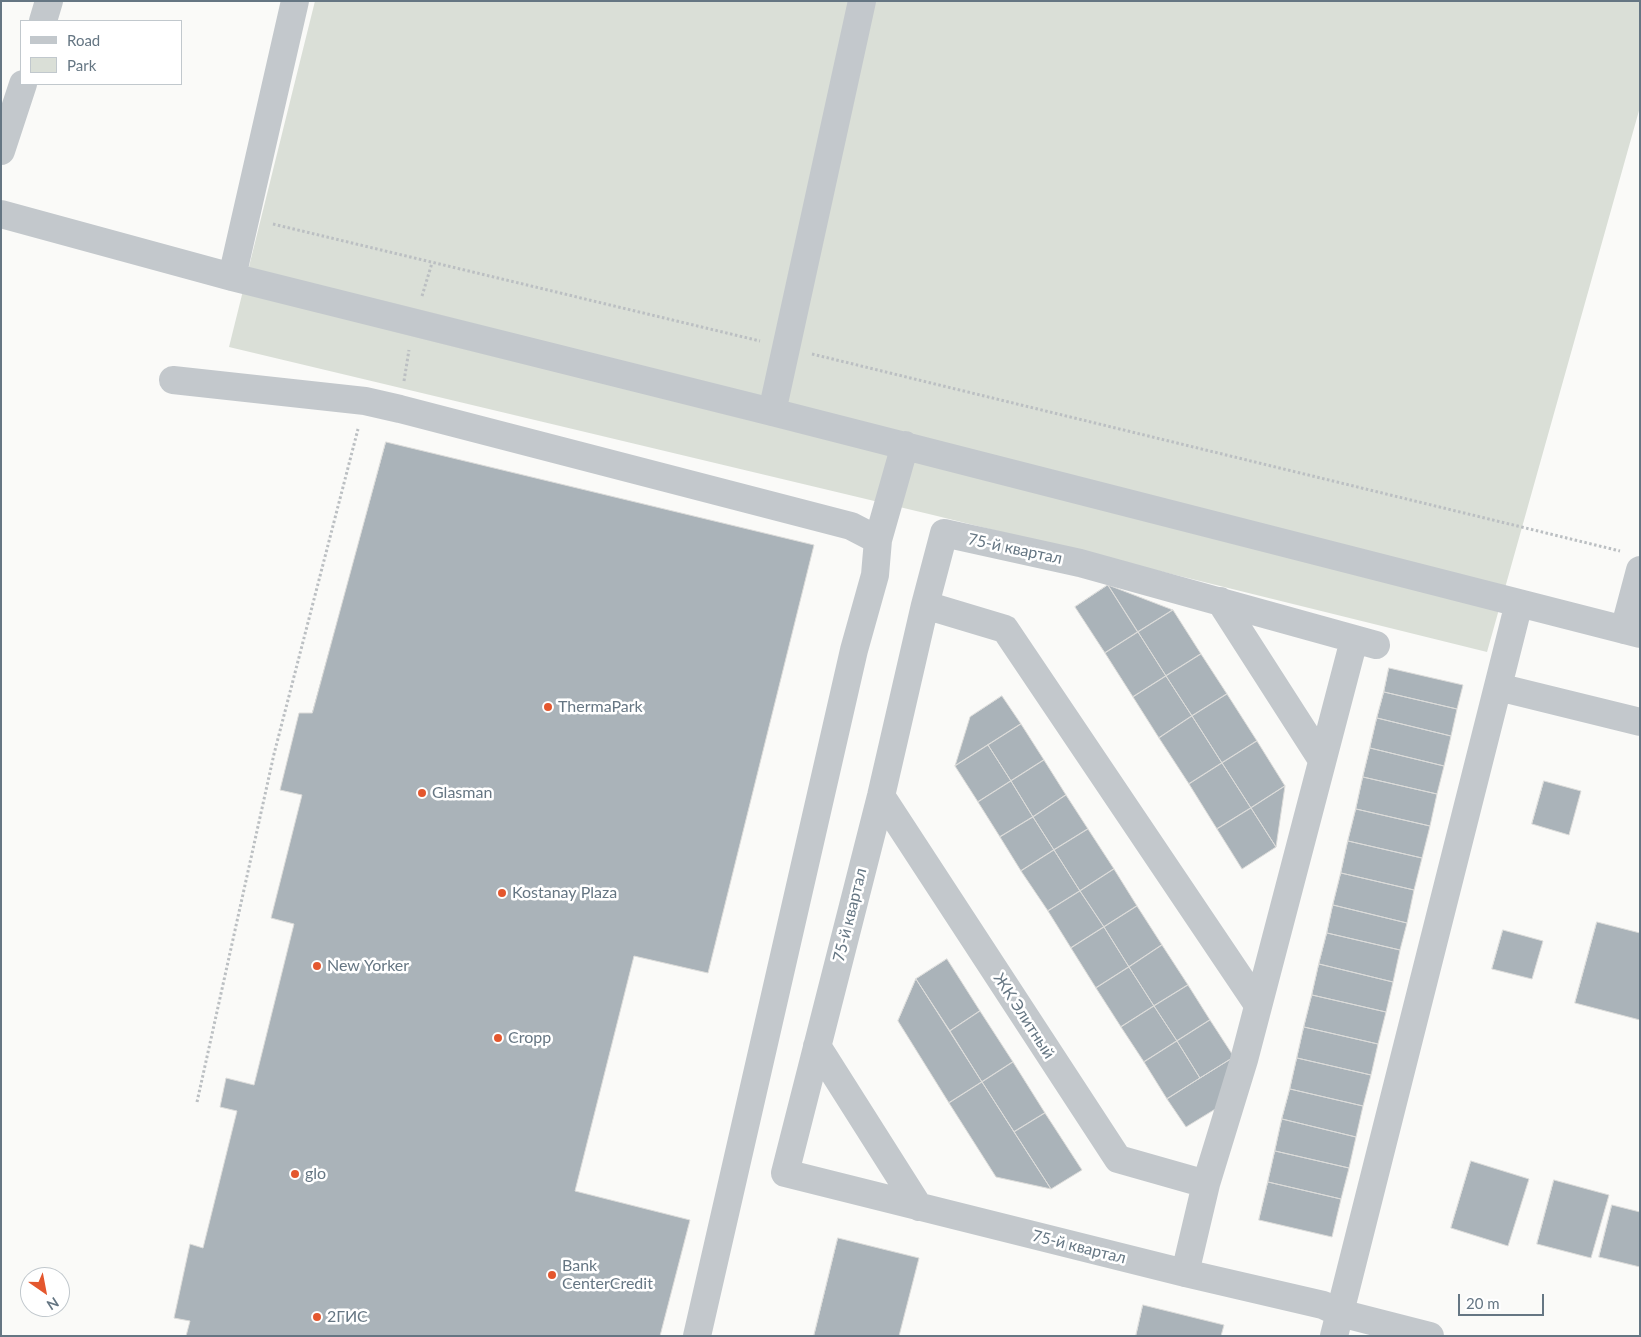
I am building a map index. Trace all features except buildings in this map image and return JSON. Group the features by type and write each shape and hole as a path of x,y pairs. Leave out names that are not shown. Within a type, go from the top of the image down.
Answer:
{"street":[{"path":"43,20 49,1"},
{"path":"232,277 295,1"},
{"path":"772,412 862,1"},
{"path":"1,151 23,85"},
{"path":"1,214 232,277 904,445 1632,632 1635,562"},
{"path":"173,380 365,402 400,409 851,526 878,540"},
{"path":"697,1336 854,650 876,575 878,540 904,445"},
{"name":"75-й квартал","path":"1322,760 1365,643 1080,563 944,533 924,605 881,796 785,1173 1185,1274 1323,1305 1337,1324 1430,1336"},
{"path":"1185,1274 1206,1184 1244,1060 1322,760 1220,601"},
{"path":"1337,1324 1519,603"},
{"path":"924,605 1005,629 1258,1005"},
{"path":"1498,687 1640,722"},
{"name":"ЖК Элитный","path":"881,796 1118,1159 1206,1184"},
{"path":"817,1046 919,1207"}],"path":[{"path":"247,218 786,347 1635,562"},
{"path":"197,1102 274,754 315,589 365,402"}],"green space":[{"path":"315,1 1640,1 1640,107 1487,652 933,515 229,347"}],"place":[{"name":"ThermaPark","path":"548,707"},
{"name":"Glasman","path":"422,793"},
{"name":"Kostanay Plaza","path":"502,893"},
{"name":"New Yorker","path":"317,966"},
{"name":"Cropp","path":"498,1038"},
{"name":"glo","path":"295,1174"},
{"name":"Bank CenterCredit","path":"552,1275"},
{"name":"2ГИС","path":"317,1317"}]}
